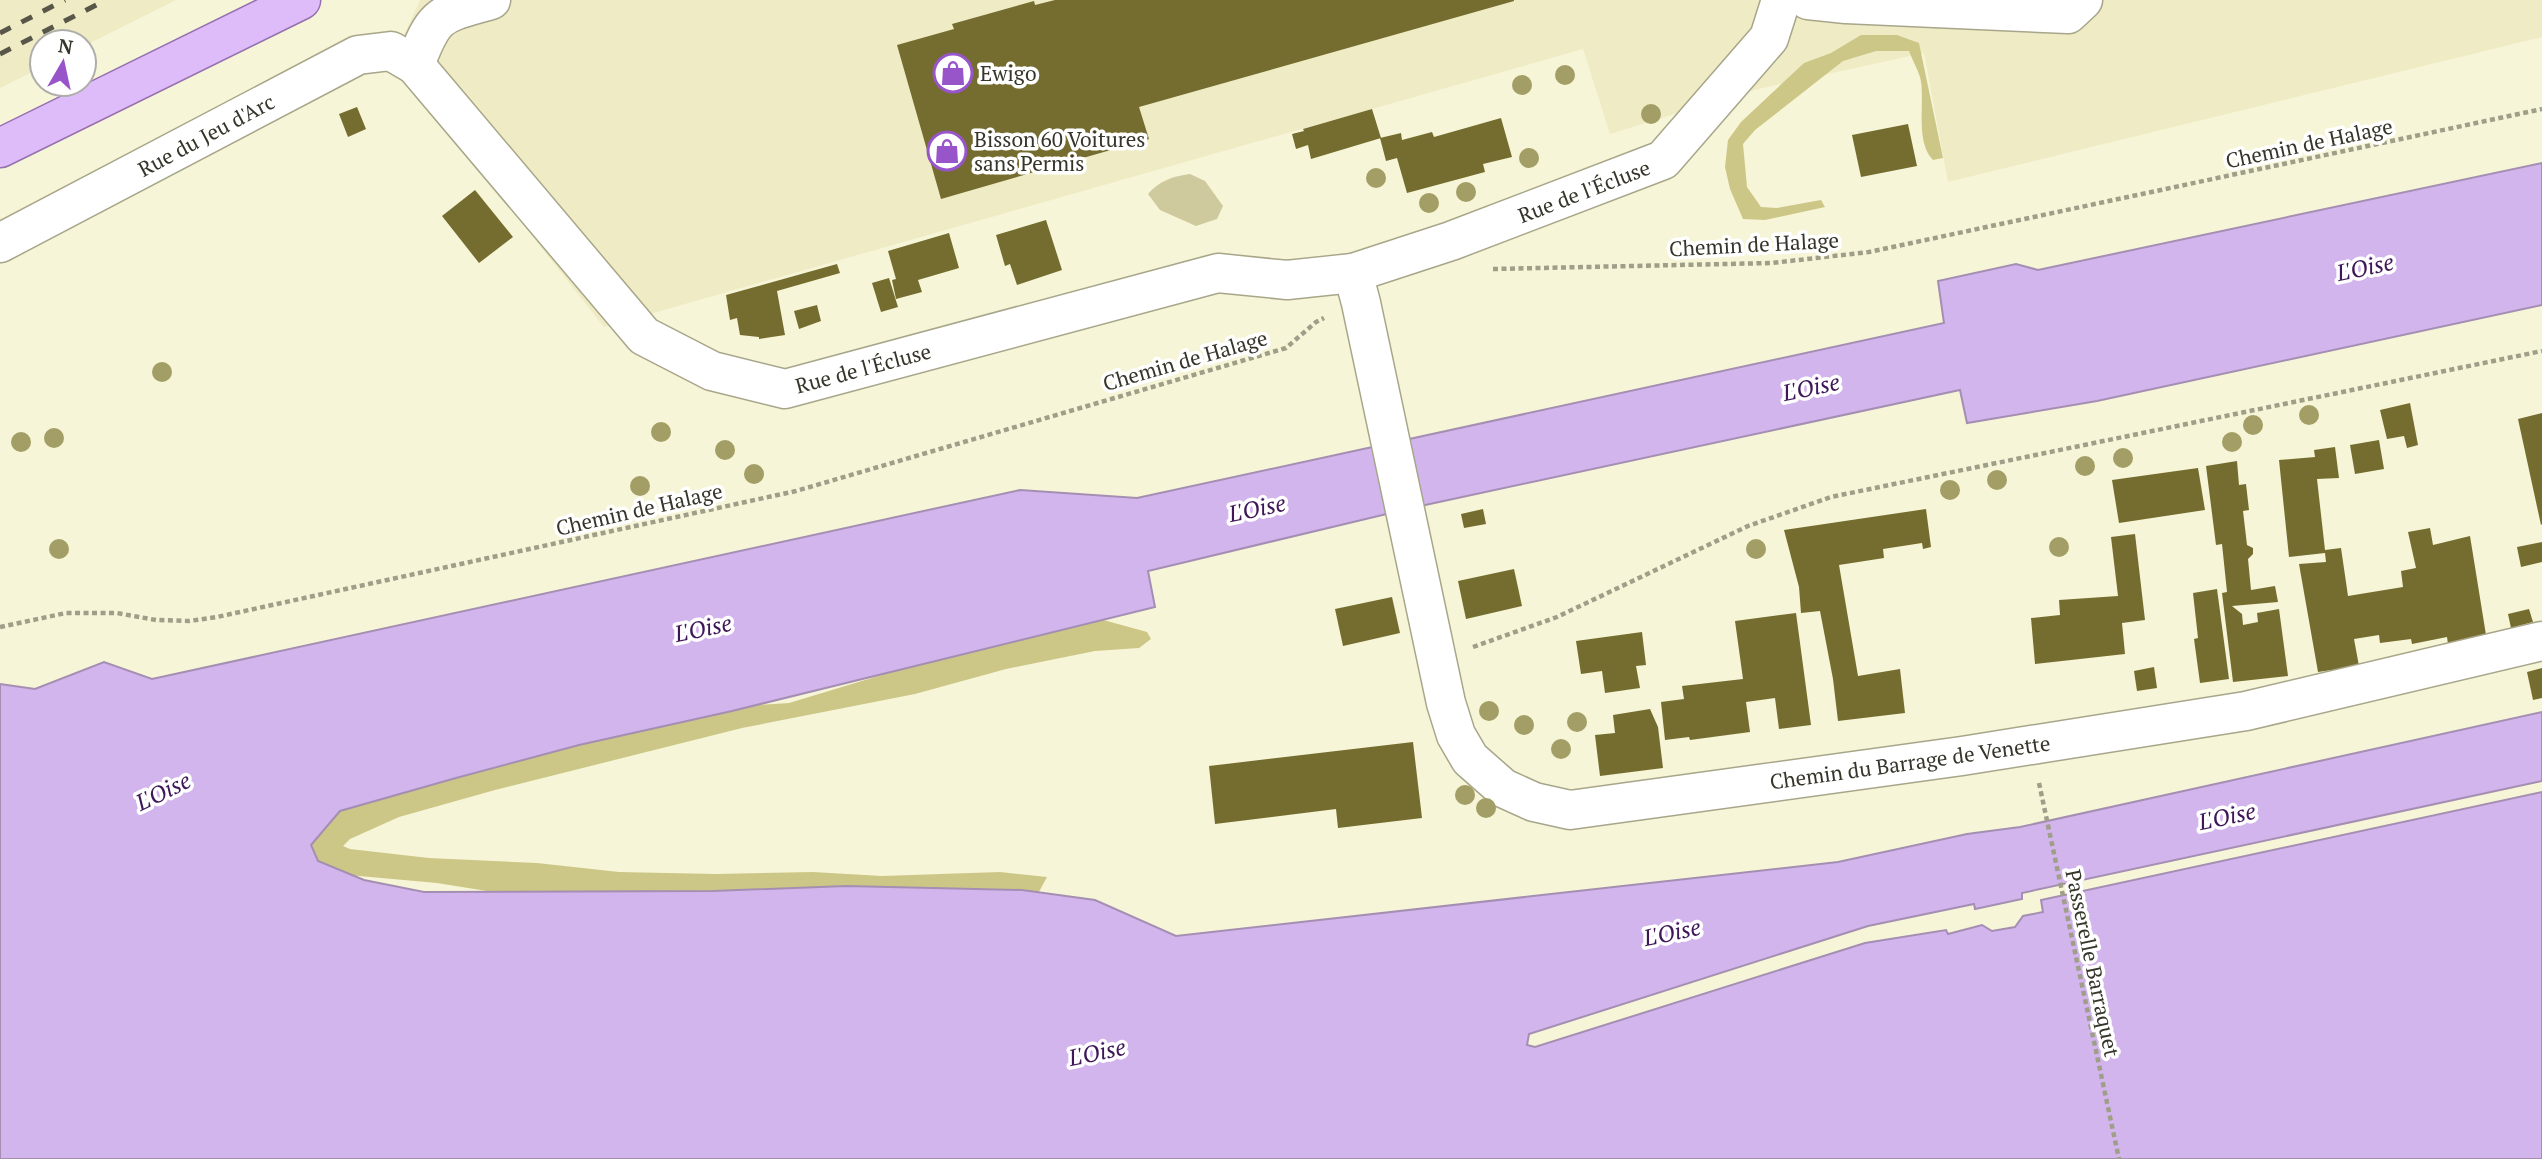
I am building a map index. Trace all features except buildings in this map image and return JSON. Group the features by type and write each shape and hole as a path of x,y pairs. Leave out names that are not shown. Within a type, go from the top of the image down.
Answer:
{"main road":[{"path":"0,148 300,0"}],"street":[{"path":"415,65 428,30 446,13 491,0"},
{"name":"Rue de l'Écluse","path":"415,65 644,336 712,371 785,389 1218,273 1357,288 1451,241 1663,160 1769,38 1781,0"},
{"path":"1808,0 2068,14 2083,0"},
{"name":"Rue du Jeu d'Arc","path":"0,243 358,55 391,51 415,65"},
{"name":"Chemin du Barrage de Venette","path":"1357,288 1436,660 1453,724 1470,759 1503,788 1534,802 1570,810 1962,756 2246,712 2542,641"}],"path":[{"name":"Chemin de Halage","path":"1489,269 1772,263 1869,252 2542,109"},
{"name":"Chemin de Halage","path":"0,627 66,613 117,613 156,620 189,621 217,617 796,491 1286,348 1357,288"},
{"path":"1436,660 1557,617 1748,526 1831,497 2542,351"},
{"name":"Passerelle Barraquet","path":"2037,774 2119,1159"}],"shaded area":[{"path":"0,0 176,0 98,39 98,28 28,28 28,74 0,88"},
{"path":"420,0 2542,0 2542,37 1948,182 1924,53 1745,92 1610,134 1583,49 604,327 393,60"},
{"path":"1861,35 1897,35 1919,43 1943,158 1933,160 1927,152 1922,131 1922,86 1909,51 1876,51 1843,61 1755,130 1743,144 1747,187 1761,207 1777,208 1821,200 1825,207 1765,220 1743,219 1730,189 1725,167 1728,140 1741,122 1804,63 1831,53"},
{"path":"1190,174 1205,181 1223,206 1217,219 1196,226 1160,210 1148,194 1167,180"},
{"path":"1096,618 1147,632 1151,639 1139,648 1095,651 1006,669 915,694 742,728 495,790 399,817 350,839 343,846 429,858 537,863 619,872 813,872 882,876 1000,872 1047,877 1034,901 586,901 348,875 322,868 307,841 341,802 723,707 789,703 918,664"}],"water":[{"name":"L'Oise","path":"2542,163 2542,305 2097,401 1967,423 1960,390 1416,507 1148,571 1155,607 732,711 579,745 456,778 340,811 311,845 318,861 364,880 424,892 713,891 846,886 1022,890 1095,900 1176,936 1838,862 1967,834 2020,827 2542,712 2542,781 2022,893 2022,899 1975,909 1974,904 1868,926 1529,1034 1527,1045 1535,1047 1865,943 1946,930 1948,934 1982,925 1992,931 2015,927 2023,916 2043,912 2041,900 2542,792 2542,1159 0,1159 0,684 35,689 104,662 152,679 1020,490 1137,498 1944,323 1938,281 2016,264 2038,270"}],"railway":[{"path":"0,33 65,0"},
{"path":"0,54 106,0"}],"place":[{"name":"Ewigo","path":"953,73"},
{"name":"Bisson 60 Voitures sans Permis","path":"947,151"}]}
